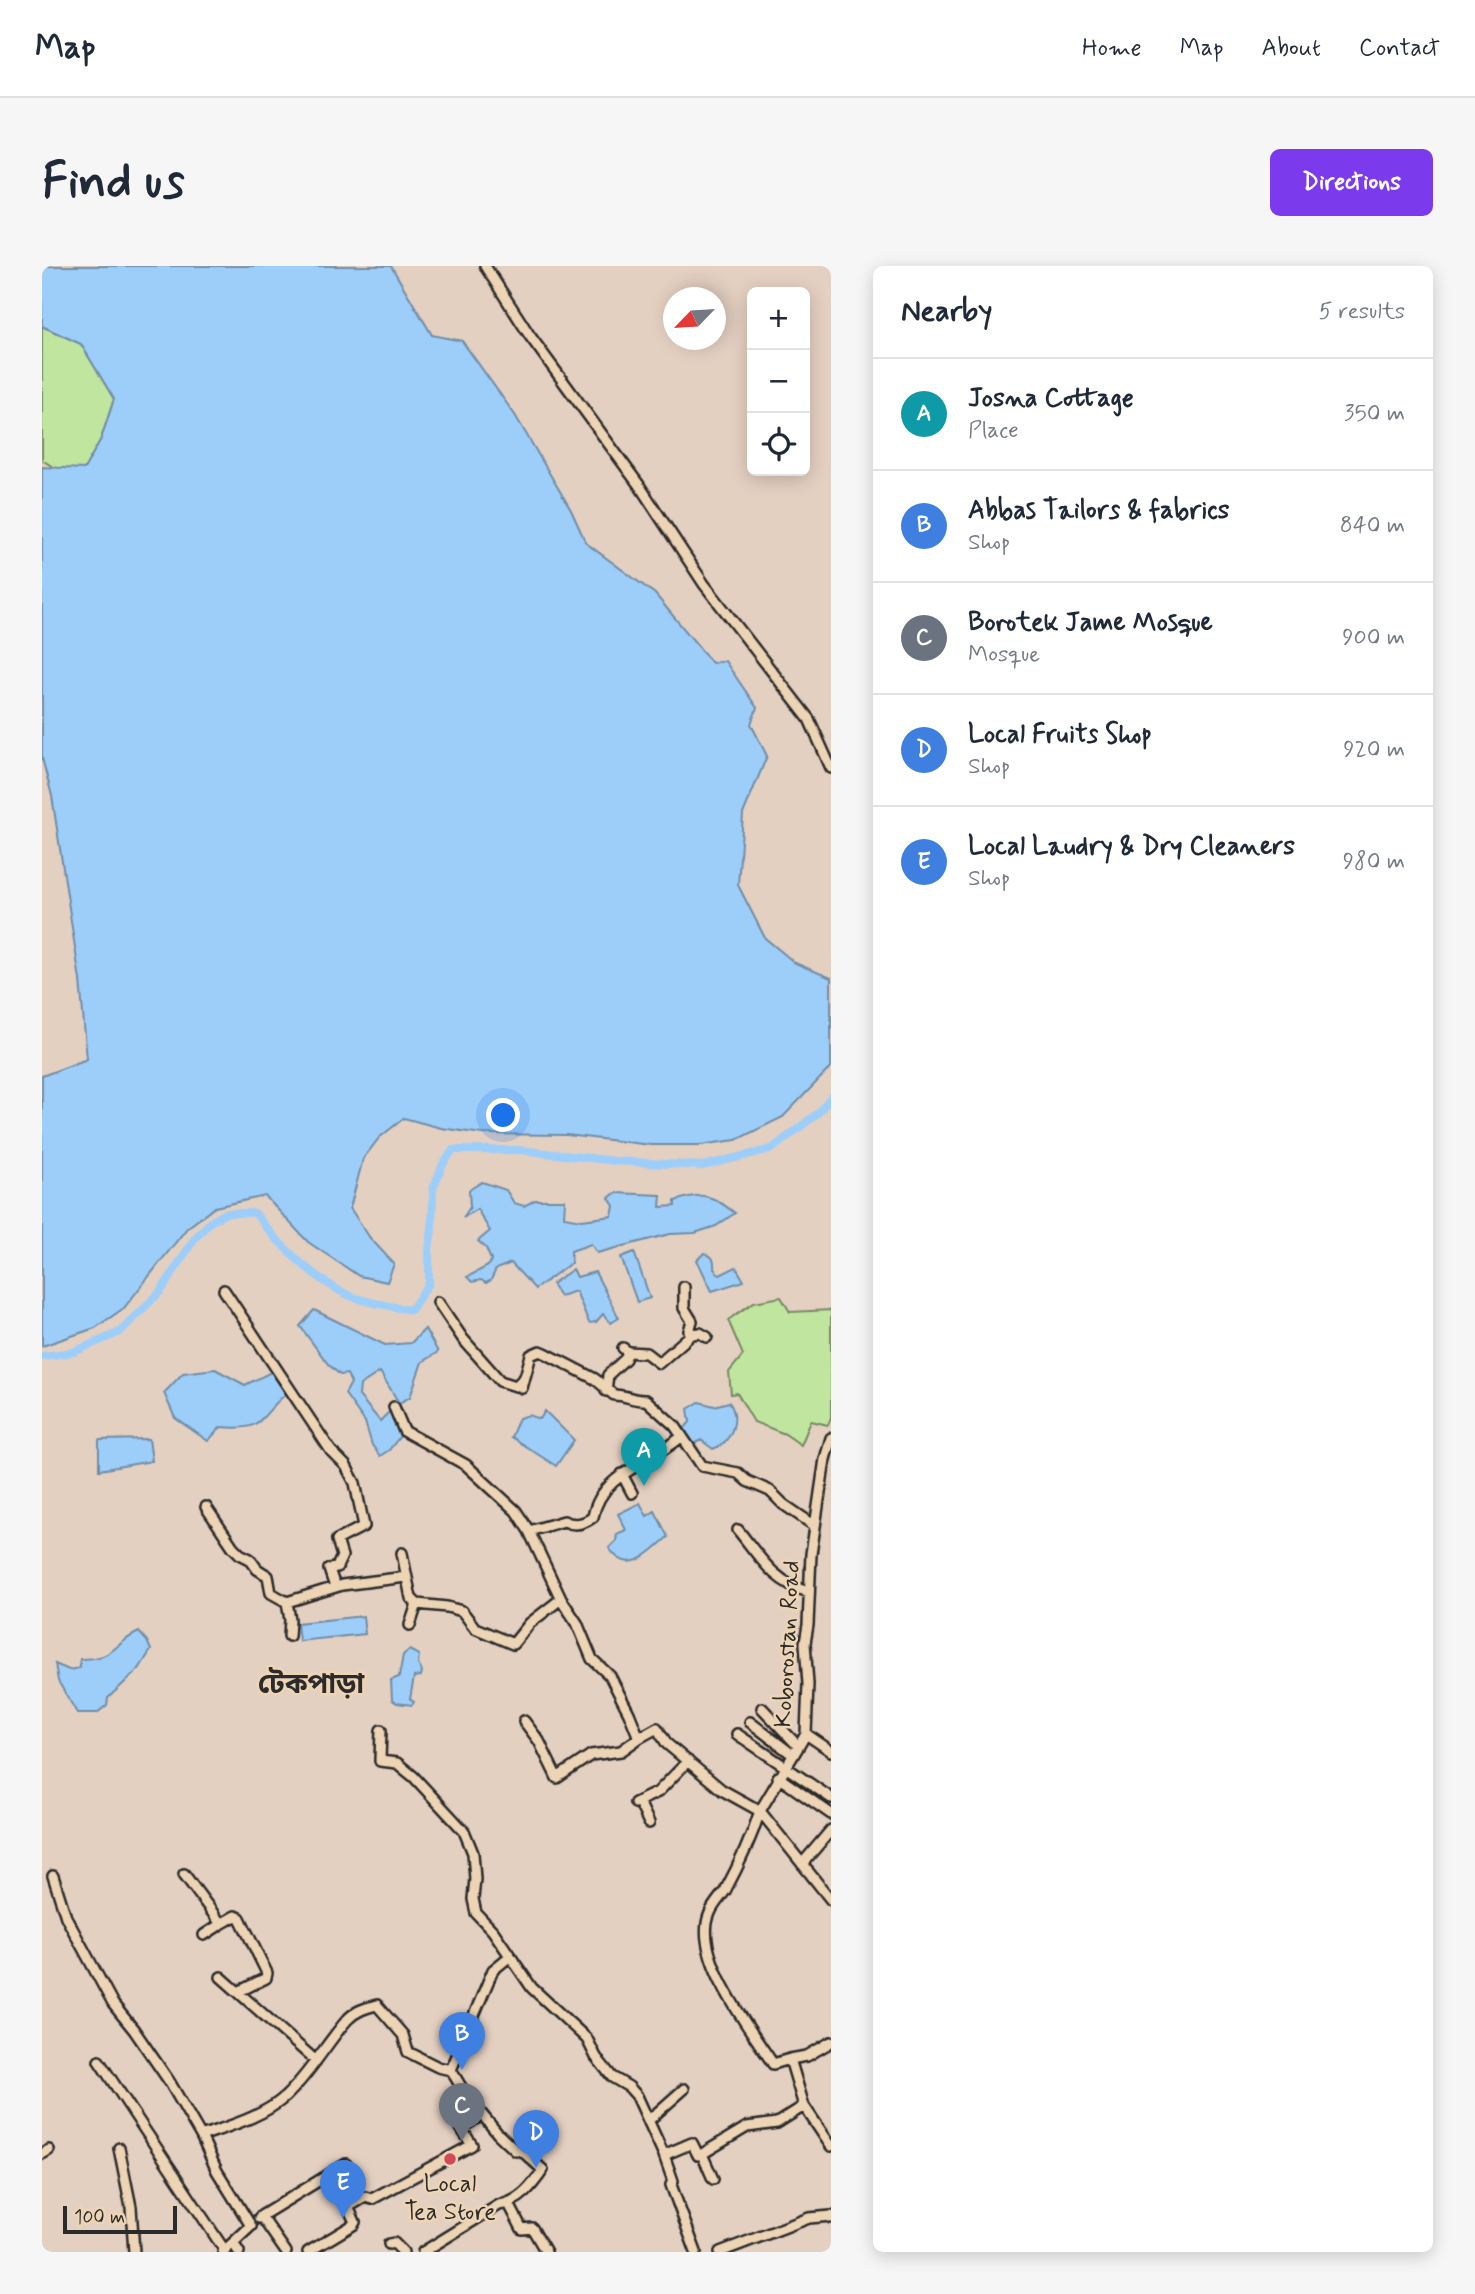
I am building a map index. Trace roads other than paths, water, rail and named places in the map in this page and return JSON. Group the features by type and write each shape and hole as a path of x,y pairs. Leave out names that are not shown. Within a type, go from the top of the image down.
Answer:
{"street":[{"path":"485,266 530,336 639,485 704,584 809,719 831,768"},
{"path":"684,1287 684,1308 692,1321 689,1331 692,1334"},
{"path":"224,1290 331,1451 346,1466 355,1483 364,1527 337,1540 342,1556 337,1567 329,1569 335,1587"},
{"path":"438,1302 463,1339 500,1381 516,1386 525,1377"},
{"path":"606,1391 608,1375 625,1359 626,1350 646,1353 659,1363 692,1334 700,1333 707,1338"},
{"path":"522,1388 531,1355 540,1351 595,1379 614,1395 626,1395 637,1401 646,1400 676,1426 702,1466 738,1473 747,1481 770,1491 783,1504 815,1526"},
{"path":"394,1407 404,1430 466,1465 516,1511 577,1623 592,1659 610,1676 639,1738"},
{"path":"529,1531 564,1521 570,1524 586,1522 593,1517 596,1502 622,1474 665,1450 682,1436"},
{"name":"Koborostan Road","path":"790,2059 773,2064 731,2000 709,1956 707,1935 709,1914 734,1872 778,1777 806,1734 808,1684 805,1643 809,1592 815,1526 831,1438"},
{"path":"622,1474 632,1493"},
{"path":"206,1507 233,1547 268,1576 273,1596 287,1602 335,1587 406,1577"},
{"path":"738,1530 779,1579 791,1588 809,1592"},
{"path":"402,1553 411,1598 417,1604 462,1611 475,1628 513,1644 530,1623 562,1599"},
{"path":"287,1602 289,1636"},
{"path":"410,1625 417,1604"},
{"path":"762,1708 798,1746"},
{"path":"524,1721 539,1741 557,1778 591,1755 621,1751 657,1728 667,1744 722,1790 760,1811 830,1896"},
{"path":"750,1722 793,1755"},
{"path":"381,1730 380,1761 397,1763 414,1777 464,1831 473,1853 473,1899 476,1913 493,1931 532,1988 587,2039 596,2057 612,2077 637,2096 664,2155 673,2181 671,2185 675,2201 696,2252"},
{"path":"737,1734 831,1798"},
{"path":"806,1734 831,1751"},
{"path":"649,1823 637,1803 658,1792 688,1761"},
{"path":"778,1777 831,1814"},
{"path":"802,1864 831,1830"},
{"path":"184,1874 221,1924"},
{"path":"53,1875 66,1917 113,2004 169,2081 201,2136 217,2171 251,2226"},
{"path":"204,1935 236,1916 240,1918 267,1973 266,1978 238,1992"},
{"path":"451,2070 493,1970 509,1957"},
{"path":"221,1977 316,2061"},
{"path":"201,2136 270,2108 285,2096 316,2061 353,2014 377,2005 403,2035 408,2052 438,2067 451,2070 482,2115 516,2151 521,2150 543,2170 528,2190 509,2204 493,2208 423,2252"},
{"path":"831,2042 807,2056 790,2059 804,2106 831,2146"},
{"path":"99,2061 224,2251 261,2216 346,2164"},
{"path":"649,2120 684,2089"},
{"path":"664,2155 692,2143 698,2155 702,2154 747,2127 777,2123 804,2106"},
{"path":"308,2252 353,2225 355,2222 348,2207 365,2197 372,2199 471,2145 461,2128 482,2115"},
{"path":"119,2148 131,2207 134,2252"},
{"path":"702,2154 713,2179"},
{"path":"509,2204 522,2229 532,2228 546,2252"},
{"path":"261,2216 286,2252"},
{"path":"720,2252 809,2218 831,2217"},
{"path":"389,2244 394,2242 403,2252"},
{"path":"233,2243 239,2252"}],"water":[{"path":"42,266 391,266 432,335 462,341 515,415 571,510 586,543 655,594 712,663 725,661 757,708 751,724 767,756 743,814 738,885 765,938 795,963 831,978 831,1067 783,1117 736,1140 700,1145 651,1145 567,1135 482,1134 441,1128 404,1118 379,1138 363,1159 350,1208 370,1238 394,1264 387,1282 359,1276 308,1242 265,1196 215,1207 187,1228 124,1308 95,1328 42,1346 42,1076 87,1059 80,980 52,796 42,758 42,467 84,469 101,439 114,399 81,344 42,326"},
{"path":"482,1182 506,1190 514,1203 524,1206 535,1200 565,1200 564,1217 582,1220 612,1216 614,1206 609,1198 615,1193 661,1195 660,1207 675,1206 675,1201 693,1196 707,1196 735,1213 716,1226 695,1233 670,1234 597,1253 591,1244 571,1251 571,1263 535,1289 511,1263 496,1269 491,1280 486,1283 481,1280 472,1282 467,1277 488,1266 491,1260 486,1248 478,1241 490,1231 477,1209 463,1218 470,1207 469,1190"},
{"path":"634,1252 650,1298 637,1302 621,1257"},
{"path":"704,1253 713,1259 714,1269 720,1275 736,1267 744,1281 712,1291 697,1260"},
{"path":"573,1269 577,1277 595,1272 619,1318 611,1323 603,1314 596,1322 589,1323 576,1291 560,1296 552,1284"},
{"path":"314,1310 385,1345 411,1343 425,1329 438,1352 422,1362 410,1397 399,1403 380,1372 360,1385 359,1396 380,1421 394,1407 404,1431 389,1450 380,1456 372,1445 365,1422 345,1394 351,1383 347,1374 340,1375 328,1364 300,1326"},
{"path":"215,1369 245,1385 271,1372 286,1394 253,1425 221,1427 208,1441 175,1418 164,1393 183,1373"},
{"path":"699,1402 714,1406 729,1402 732,1409 732,1430 725,1442 713,1449 701,1440 691,1446 684,1429 690,1422 688,1409"},
{"path":"545,1411 574,1440 556,1466 511,1437 519,1418 529,1415 540,1419"},
{"path":"149,1439 152,1461 99,1470 99,1440"},
{"path":"640,1503 647,1516 655,1511 668,1537 639,1559 624,1561 616,1557 609,1548 616,1541 617,1534 626,1530 618,1514"},
{"path":"363,1616 365,1634 299,1641 297,1623"},
{"path":"139,1632 151,1650 139,1669 108,1698 107,1705 97,1713 77,1713 58,1681 55,1664 69,1670 80,1668 80,1659 107,1654"},
{"path":"409,1650 419,1655 418,1664 422,1671 421,1676 414,1677 410,1699 414,1702 412,1705 392,1700 391,1680 399,1677 403,1655"}],"waterway":[{"path":"42,1356 74,1352 120,1332 161,1291 195,1238 210,1222 226,1213 255,1213 297,1259 322,1280 348,1295 411,1310 429,1283 433,1189 443,1164 453,1150 520,1150 615,1161 703,1166 772,1149 818,1113 831,1097"}],"place":[{"name":"Josna Cottage","path":"644,1486"},
{"name":"Abbas Tailors & fabrics","path":"462,2070"},
{"name":"Borotek Jame Mosque","path":"462,2141"},
{"name":"Local Tea Store","path":"450,2159"},
{"name":"Local Fruits Shop","path":"536,2168"},
{"name":"Local Laudry & Dry Cleaners","path":"343,2218"}],"district":[{"name":"টেকপাড়া","path":"311,1685"}]}
